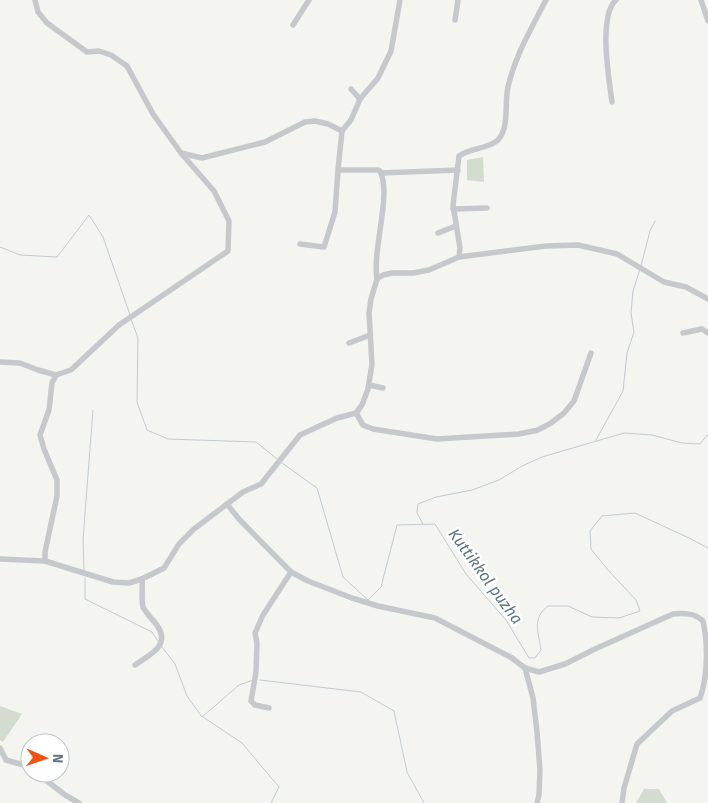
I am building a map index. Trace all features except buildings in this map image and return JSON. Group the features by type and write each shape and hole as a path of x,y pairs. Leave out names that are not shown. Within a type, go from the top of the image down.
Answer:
{"street":[{"path":"0,362 20,362 56,375 70,370 119,325 228,251 229,221 214,191 181,153 153,114 127,66 110,55 99,51 87,52 47,23 38,12 35,0"},
{"path":"292,24 309,0"},
{"path":"300,244 324,246 335,212 342,131 351,120 360,99 378,78 391,51 400,0"},
{"path":"456,20 458,0"},
{"path":"459,257 460,248 453,209 459,156 498,140 503,129 507,89 514,66 521,47 546,0"},
{"path":"612,102 607,69 605,30 611,4 616,0"},
{"path":"701,0 708,21"},
{"path":"351,89 360,99"},
{"path":"181,153 202,158 265,142 304,122 315,121 328,124 342,131"},
{"path":"191,156 192,166"},
{"path":"338,170 378,170 381,173 458,170"},
{"path":"0,559 45,561 113,582 129,583 142,579 164,568 179,544 189,534 243,492 261,484 300,436 337,418 356,413 362,405 369,385 372,364 369,313 377,279 376,260 384,192 381,173"},
{"path":"453,209 487,208"},
{"path":"438,233 456,226"},
{"path":"377,279 392,273 413,273 429,270 459,257 475,254 546,246 578,245 617,254 664,282 686,287 708,299"},
{"path":"683,333 702,329 708,333"},
{"path":"349,343 370,335"},
{"path":"356,413 363,425 373,429 437,439 519,434 538,430 564,413 574,401 591,353"},
{"path":"45,561 45,552 57,496 57,480 40,435 49,410 52,383 56,375"},
{"path":"369,385 383,388"},
{"path":"228,504 238,518 291,572 352,598 378,606 435,618 512,658 525,668 539,672 565,664 673,614 684,613 694,615 704,621 707,642 706,678 700,698 672,711 637,744 622,803"},
{"path":"269,708 256,705 250,701 256,672 258,643 255,633 291,572"},
{"path":"135,665 153,653 163,638 160,629 143,607 142,579"},
{"path":"525,668 533,698 537,732 540,770 540,796 537,803"},
{"path":"0,748 6,760 20,764"},
{"path":"49,783 64,795 79,803"}],"shaded area":[{"path":"483,157 484,182 467,180 467,160"},
{"path":"0,706 22,714 3,742 0,740"},
{"path":"644,789 659,789 667,803 636,803"}],"waterway":[{"name":"Kuttikkol puzha","path":"0,247 20,255 57,257 89,215 103,237 130,315"},
{"path":"641,266 650,231 655,221"},
{"path":"596,440 623,391 627,353 634,332 631,313 633,291 640,269"},
{"name":"Kuttikkol puzha","path":"131,319 138,338 137,402 147,430 168,439 256,442 277,459"},
{"path":"84,570 83,540 93,410"},
{"path":"423,524 417,513 418,504 436,497 472,490 499,480 542,457 624,433 652,435 682,443 700,444 708,434"},
{"name":"Kuttikkol puzha","path":"282,463 317,488 343,577 368,600 381,587 397,525 435,524 466,574 506,620 529,658 535,658 541,650 537,626 539,616 548,606 568,606 592,617 619,618 640,611 636,600 591,549 590,531 602,516 635,513 708,548"},
{"path":"85,578 85,599 152,632 158,641"},
{"path":"162,647 175,664 187,696 202,717 239,685 253,680"},
{"path":"260,680 361,692 394,711 407,772 424,803"},
{"path":"203,717 242,743 279,787 271,803"}]}
